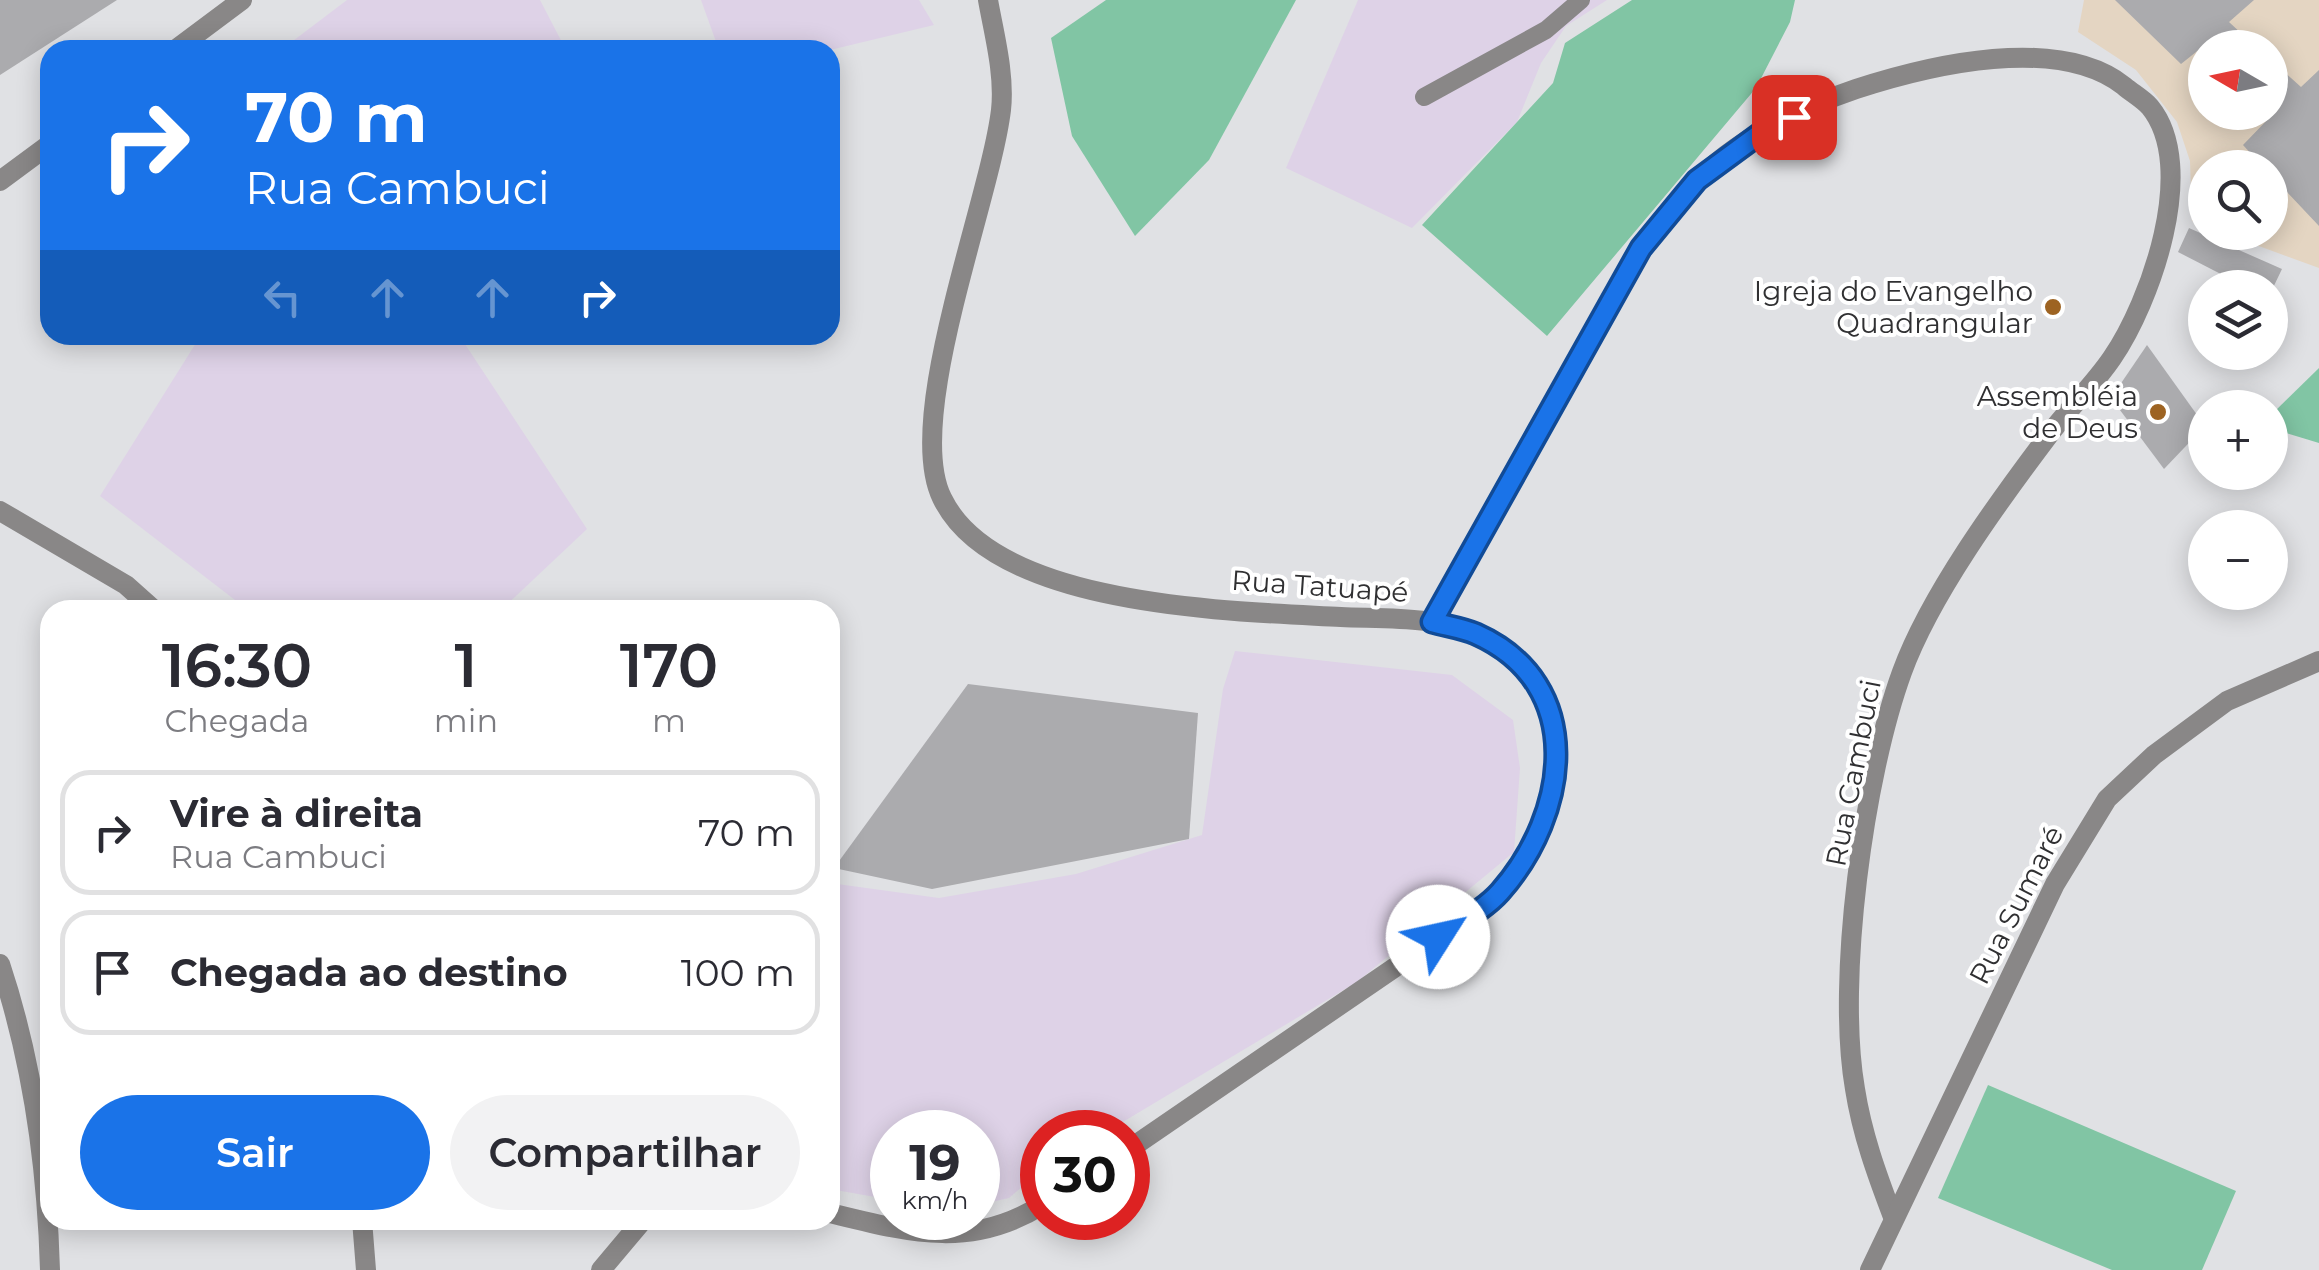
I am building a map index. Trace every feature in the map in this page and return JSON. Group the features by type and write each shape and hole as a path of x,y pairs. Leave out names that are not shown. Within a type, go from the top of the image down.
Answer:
{"street":[{"path":"188,40 242,0"},
{"name":"Rua Tatuapé","path":"988,0 1002,107 943,353 931,450 941,496 968,533 1008,563 1059,585 1287,614 1432,622 1476,634 1518,662 1544,692 1557,742 1553,792 1524,860 1498,895 1150,1135"},
{"name":"Rua Cambuci","path":"1432,622 1641,248 1697,180 1765,130 1868,86 1938,65 1999,60 2057,59 2105,72 2151,108 2168,147 2170,184 2162,243 2140,310 2112,358 2047,437 1941,593 1902,672 1869,805 1853,931 1853,1069 1868,1150 1893,1217"},
{"path":"0,181 40,151"},
{"path":"0,512 126,585 143,600"},
{"name":"Rua Sumaré","path":"1870,1270 2055,884 2108,799 2154,755 2227,701 2319,661"},
{"path":"0,964 40,1137"},
{"path":"840,1215 938,1235 984,1233 1020,1216"},
{"path":"49,1230 50,1270"},
{"path":"363,1230 366,1270"},
{"path":"601,1270 635,1230"}],"lane":[{"path":"1424,97 1546,30 1581,0"}],"shaded area":[{"path":"347,0 540,0 561,40 294,40"},
{"path":"701,0 919,0 934,25 840,48 840,40 715,40"},
{"path":"1358,0 1607,0 1566,26 1541,63 1517,122 1412,228 1286,168"},
{"path":"2084,0 2319,0 2319,268 2270,250 2288,250 2288,150 2188,150 2188,155 2177,122 2136,70 2078,32"},
{"path":"195,345 466,345 587,529 512,600 235,600 100,496"},
{"path":"1235,651 1452,675 1513,720 1520,768 1514,852 1357,982 1143,1110 1020,1110 1020,1189 1009,1198 1000,1200 1000,1110 870,1110 870,1196 840,1191 840,884 939,898 1076,874 1202,835 1223,689"}],"green space":[{"path":"1106,0 1296,0 1209,160 1135,236 1072,136 1051,38"},
{"path":"1632,0 1795,0 1790,22 1756,88 1547,336 1422,225 1553,83 1565,43"},
{"path":"2319,368 2319,443 2288,434 2288,398"},
{"path":"1988,1085 2236,1191 2202,1270 2112,1270 1938,1198"}],"building":[{"path":"0,0 117,0 55,40 40,40 40,49 0,75"},
{"path":"2115,0 2254,0 2229,22 2238,30 2188,30 2188,58 2181,64"},
{"path":"2319,70 2319,226 2288,193 2288,150 2248,150 2243,145 2257,130 2288,130 2288,75 2301,87"},
{"path":"2188,230 2188,250 2239,250 2282,269 2213,270 2178,252"},
{"name":"Assembléia de Deus","path":"2147,345 2188,402 2188,444 2164,469 2111,398"},
{"path":"968,684 1198,713 1189,839 932,889 840,869 840,860"}],"place":[{"name":"Igreja do Evangelho Quadrangular","path":"2053,307"},
{"name":"Assembléia de Deus","path":"2158,412"}],"route":[{"path":"1438,937 1498,895 1524,860 1553,792 1557,742 1544,692 1518,662 1476,634 1432,622 1641,248 1697,180 1765,130 1794,117"}]}
